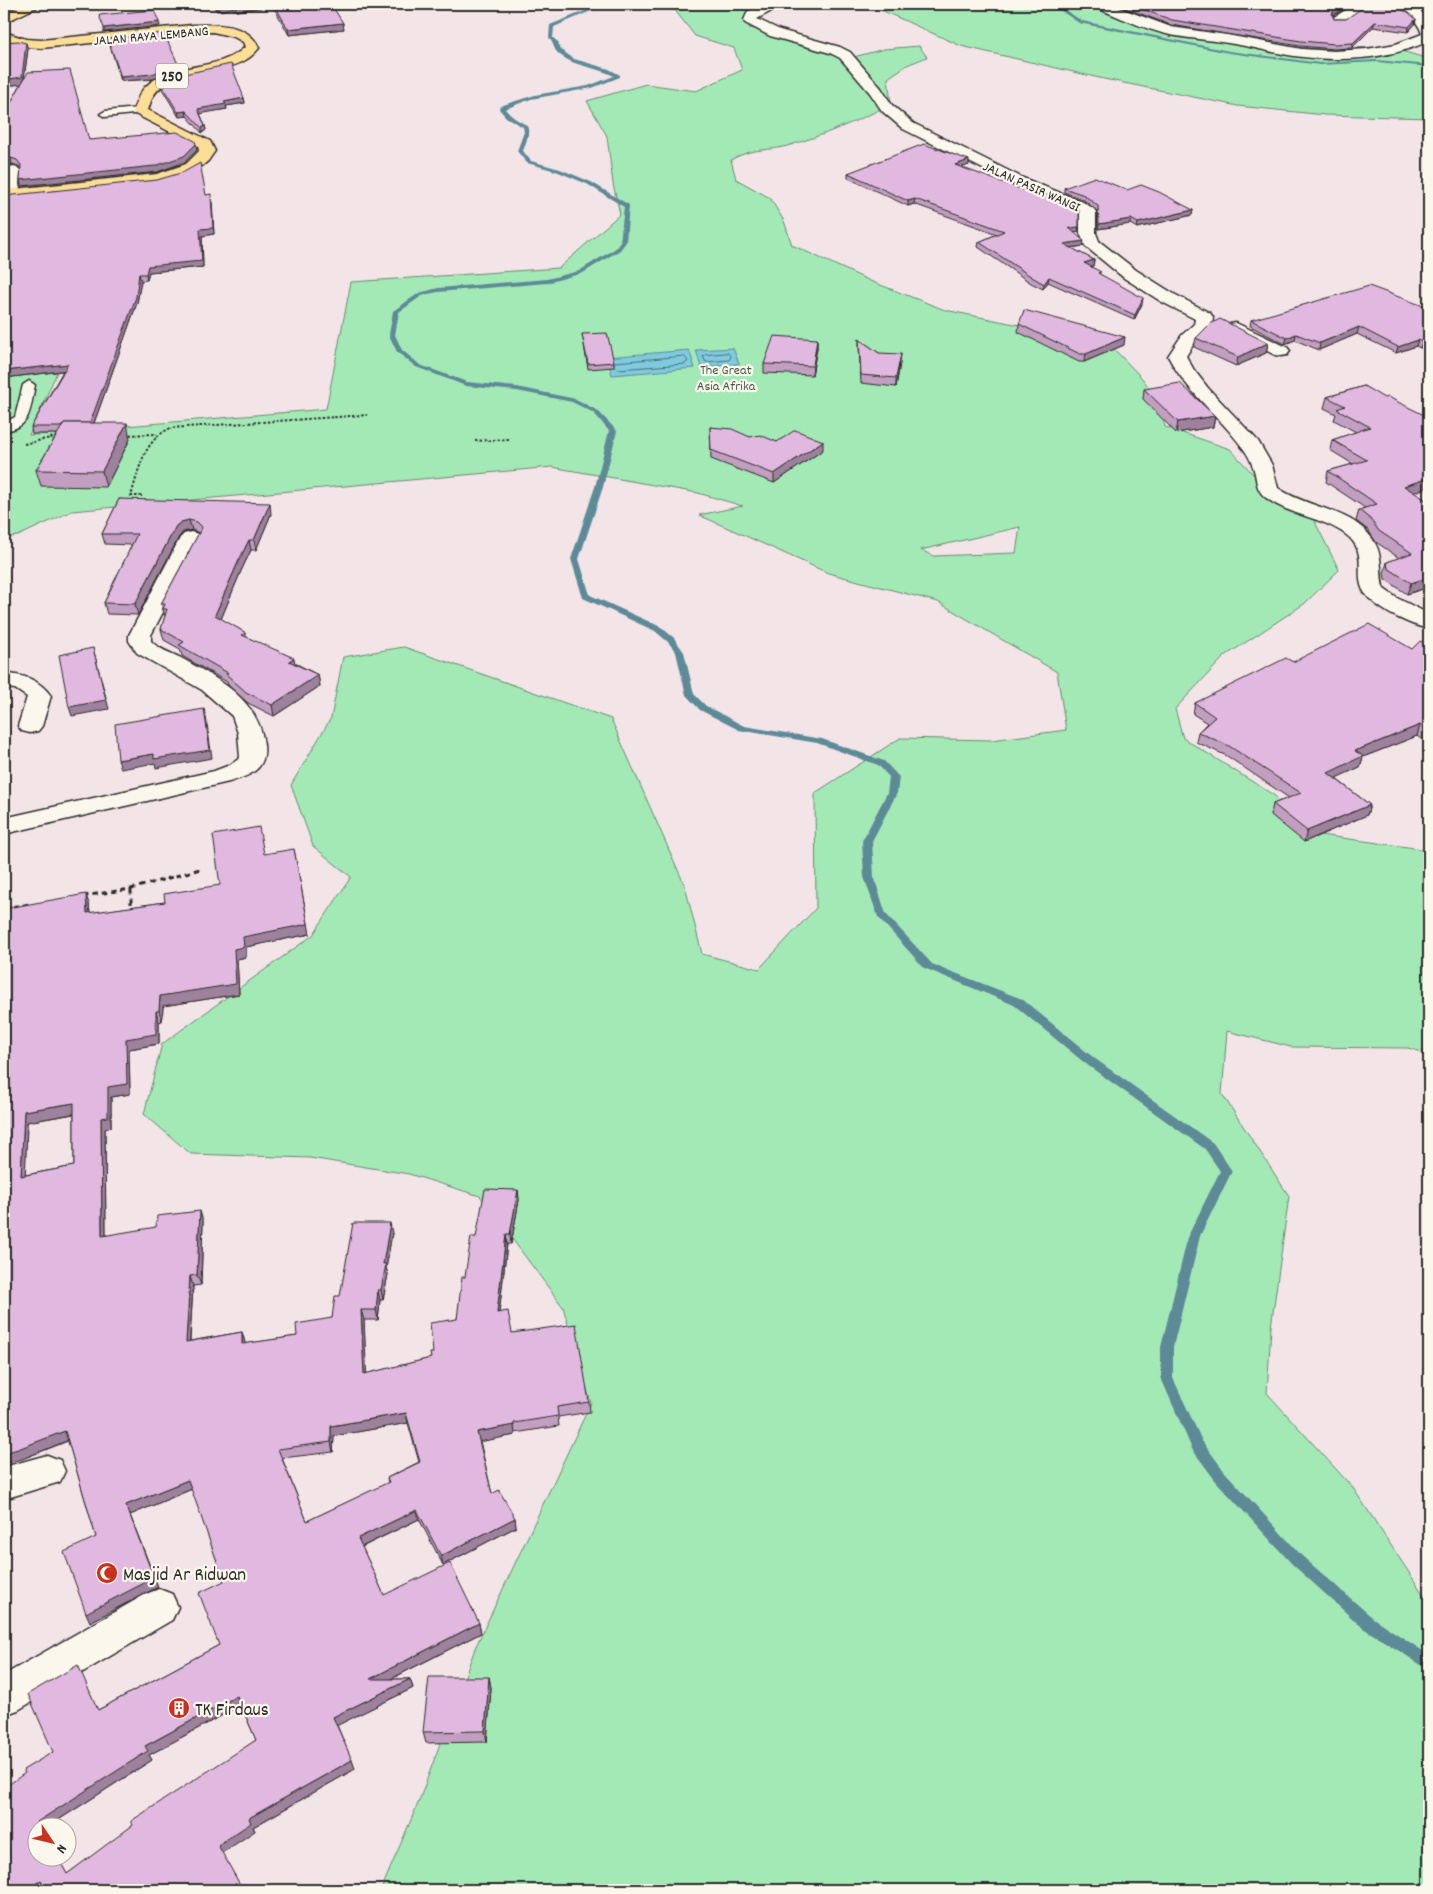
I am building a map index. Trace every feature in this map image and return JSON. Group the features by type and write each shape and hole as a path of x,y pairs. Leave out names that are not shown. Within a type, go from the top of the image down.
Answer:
{"main road":[{"path":"4,19 33,4"},
{"name":"JALAN RAYA LEMBANG","path":"4,36 24,43 41,44 183,30 216,30 232,31 244,36 250,42 252,48 248,53 228,62 170,77 150,90 140,111"},
{"path":"8,194 158,179 180,173 200,163 207,151 205,144 183,132 156,122 140,111"}],"street":[{"name":"JALAN PASIR WANGI","path":"778,4 753,14 750,20 775,33 835,50 845,55 876,91 887,108 908,126 1018,181 1077,205 1088,212 1088,233 1091,243 1130,274 1168,298 1204,317"},
{"path":"1099,4 1155,27 1302,53 1330,54 1385,51 1413,45 1429,36 1426,22 1421,16 1390,4"},
{"path":"1339,20 1364,4"},
{"path":"1302,53 1315,40"},
{"path":"8,194 13,171"},
{"path":"1281,351 1216,318 1204,317 1203,326 1185,343 1177,356 1186,372 1203,393 1250,443 1265,473 1265,485 1268,489 1288,504 1322,516 1355,531 1365,543 1372,559 1372,586 1382,598 1429,622"},
{"path":"4,826 220,776 238,771 252,761 250,730 242,712 212,687 145,648 140,641 140,635 191,538"},
{"path":"4,681 10,680 31,687 39,696 30,726"},
{"path":"4,1484 47,1471"},
{"path":"4,1696 159,1607"}],"lane":[{"path":"105,114 140,111"},
{"path":"4,427 10,426 21,419 29,385"}],"path":[{"path":"142,496 131,496 150,442 162,431 171,428 367,415"},
{"path":"121,435 158,434"},
{"path":"22,445 57,436 66,436"},
{"path":"475,441 510,439"},
{"path":"82,896 131,889 200,869"},
{"path":"131,889 131,915"},
{"path":"4,908 33,904"}],"green space":[{"name":"The Great Asia Afrika","path":"670,4 771,4 750,16 749,28 800,35 823,51 850,58 884,49 919,46 927,57 907,65 888,78 891,104 813,138 779,148 753,151 739,156 731,160 736,179 770,198 784,221 792,245 870,281 945,310 1044,330 1113,348 1141,377 1158,399 1165,427 1230,449 1254,475 1311,514 1339,570 1304,604 1225,656 1175,709 1183,738 1275,796 1313,834 1429,850 1429,1054 1408,1048 1291,1047 1227,1031 1222,1094 1289,1196 1271,1327 1267,1393 1353,1488 1429,1603 1429,1890 381,1890 419,1801 476,1646 591,1403 563,1307 480,1196 409,1174 310,1158 191,1154 144,1114 162,1044 313,935 351,877 313,846 291,785 331,718 343,657 404,647 611,719 685,886 702,954 759,969 816,908 815,793 900,738 992,740 1066,730 1057,672 938,602 828,573 699,515 743,506 698,493 552,467 72,511 18,536 4,538 4,378 58,370 29,435 58,434 126,426 326,409 351,282 559,268 620,214 613,184 607,136 587,101 646,84 696,91 742,70 734,48 695,36","holes":["1020,527 1016,553 933,556 921,550"]},
{"path":"892,4 1113,4 1159,22 1226,40 1310,48 1388,47 1429,59 1429,118 1325,115 1238,106 1104,79 961,46 881,10"}],"water":[{"path":"733,348 739,364 701,367 696,350"},
{"path":"689,350 695,368 612,375 607,357"}],"building":[{"path":"233,4 250,4 235,6"},
{"path":"274,4 331,4 343,23 288,29"},
{"path":"1128,4 1345,4 1334,10 1332,14 1334,19 1346,19 1368,4 1387,4 1408,12 1416,19 1409,27 1375,22 1353,43 1335,44 1301,41 1172,20"},
{"path":"1419,4 1429,4 1429,6 1427,9"},
{"path":"154,10 159,22 104,28 99,15"},
{"path":"164,33 178,64 152,74 121,77 108,39"},
{"path":"18,41 26,43 22,77 4,80 4,42"},
{"path":"231,64 244,98 224,102 226,104 198,109 205,126 202,128 186,111 178,112 161,84 175,76"},
{"path":"70,70 89,140 177,132 195,141 196,144 184,156 155,166 20,180 21,165 17,160 11,158 6,160 4,164 4,115 28,72"},
{"path":"924,144 969,160 955,165 1040,196 1045,194 1071,204 1079,210 1079,227 1069,228 1084,241 1064,244 1094,260 1084,263 1101,272 1098,273 1143,298 1135,315 1049,277 1044,284 979,242 1004,231 915,199 908,201 848,173"},
{"path":"200,163 206,195 211,194 213,228 200,229 202,261 148,266 146,274 139,274 136,297 90,423 64,423 61,427 31,427 68,364 4,371 4,196 157,180 184,172"},
{"path":"1095,177 1127,190 1141,185 1193,210 1138,223 1131,219 1099,224 1098,206 1084,195 1064,188"},
{"path":"1369,286 1429,308 1429,339 1422,342 1418,340 1398,347 1359,327 1320,343 1296,334 1287,338 1251,320"},
{"path":"1024,310 1125,337 1086,354 1080,354 1019,324"},
{"path":"1220,319 1268,343 1238,357 1196,338 1210,324"},
{"path":"607,333 614,362 588,364 582,334"},
{"path":"774,336 817,339 813,366 764,364"},
{"path":"859,339 879,353 901,354 896,378 861,375"},
{"path":"1180,383 1215,416 1178,422 1144,389"},
{"path":"1364,386 1384,398 1388,397 1422,414 1429,412 1429,478 1404,486 1429,502 1429,577 1411,583 1388,568 1387,562 1412,553 1379,531 1370,519 1359,510 1377,504 1328,471 1367,460 1332,440 1370,427 1337,409 1345,406 1327,397"},
{"path":"64,423 127,423 102,471 36,470"},
{"path":"710,427 732,429 750,437 760,435 777,442 795,430 823,441 774,474 711,450"},
{"path":"119,499 270,503 254,540 249,540 239,560 215,615 246,633 242,635 294,658 289,661 318,675 272,705 246,692 226,674 228,673 179,645 184,642 161,629 167,609 163,609 165,604 161,604 202,527 197,522 189,520 181,522 176,526 135,604 104,603 137,534 102,534"},
{"path":"1369,624 1412,649 1420,641 1429,645 1429,732 1420,725 1355,751 1363,756 1328,773 1370,805 1307,831 1273,804 1301,793 1229,746 1198,732 1215,717 1195,703 1286,658 1293,662"},
{"path":"93,648 106,700 69,707 59,655"},
{"path":"204,709 210,750 154,759 154,754 118,760 115,724"},
{"path":"259,827 264,854 294,849 308,924 243,937 244,947 234,949 236,984 160,996 159,1011 156,1011 156,1034 126,1039 127,1084 108,1087 108,1117 101,1118 102,1236 156,1227 157,1216 200,1211 197,1275 190,1276 186,1342 242,1332 242,1344 297,1336 296,1324 332,1318 335,1296 340,1296 353,1223 390,1223 383,1264 386,1264 381,1290 378,1290 376,1310 361,1310 364,1374 431,1358 430,1353 433,1353 430,1323 457,1319 462,1277 465,1277 471,1237 476,1237 485,1189 518,1190 510,1234 506,1234 497,1313 508,1311 512,1333 576,1324 589,1402 557,1407 558,1416 514,1423 514,1425 477,1432 492,1494 499,1490 515,1518 441,1556 417,1510 358,1538 384,1595 450,1563 479,1623 370,1679 410,1679 333,1717 352,1760 249,1818 251,1823 218,1845 243,1890 47,1890 41,1880 27,1890 4,1890 4,1788 25,1773 23,1770 53,1752 28,1694 78,1665 98,1710 219,1645 199,1593 224,1581 188,1480 126,1505 154,1578 86,1613 64,1552 96,1537 65,1431 4,1453 4,905 7,905 7,908 86,894 87,913 165,902 164,894 220,885 213,835","holes":["74,1103 74,1166 21,1176 24,1111","406,1413 420,1462 387,1478 389,1482 307,1521 278,1449 331,1442 331,1426","237,1696 256,1740 131,1821 133,1825 67,1874 63,1866 28,1866 28,1816 46,1816 148,1751 145,1746"]},
{"path":"429,1677 489,1677 485,1731 423,1732"}],"waterway":[{"path":"605,4 552,26 551,38 556,42 558,50 572,60 607,70 618,76 590,87 525,99 502,107 502,109 508,116 525,126 527,132 520,151 529,162 558,170 589,183 627,206 623,242 618,249 581,272 547,281 438,290 421,294 396,311 392,335 399,351 418,366 466,384 517,389 574,400 596,412 613,431 599,487 575,559 586,596 658,629 671,640 680,652 690,695 703,708 742,728 819,741 881,763 894,777 892,793 867,841 869,877 881,915 928,966 1018,1002 1090,1061 1209,1146 1226,1171 1194,1236 1167,1347 1167,1378 1197,1445 1220,1476 1297,1560 1368,1623 1429,1663"},
{"path":"1053,4 1081,22 1229,52 1320,64 1377,61 1429,66"}],"place":[{"name":"Masjid Ar Ridwan","path":"107,1573"},
{"name":"TK Firdaus","path":"179,1708"}]}
